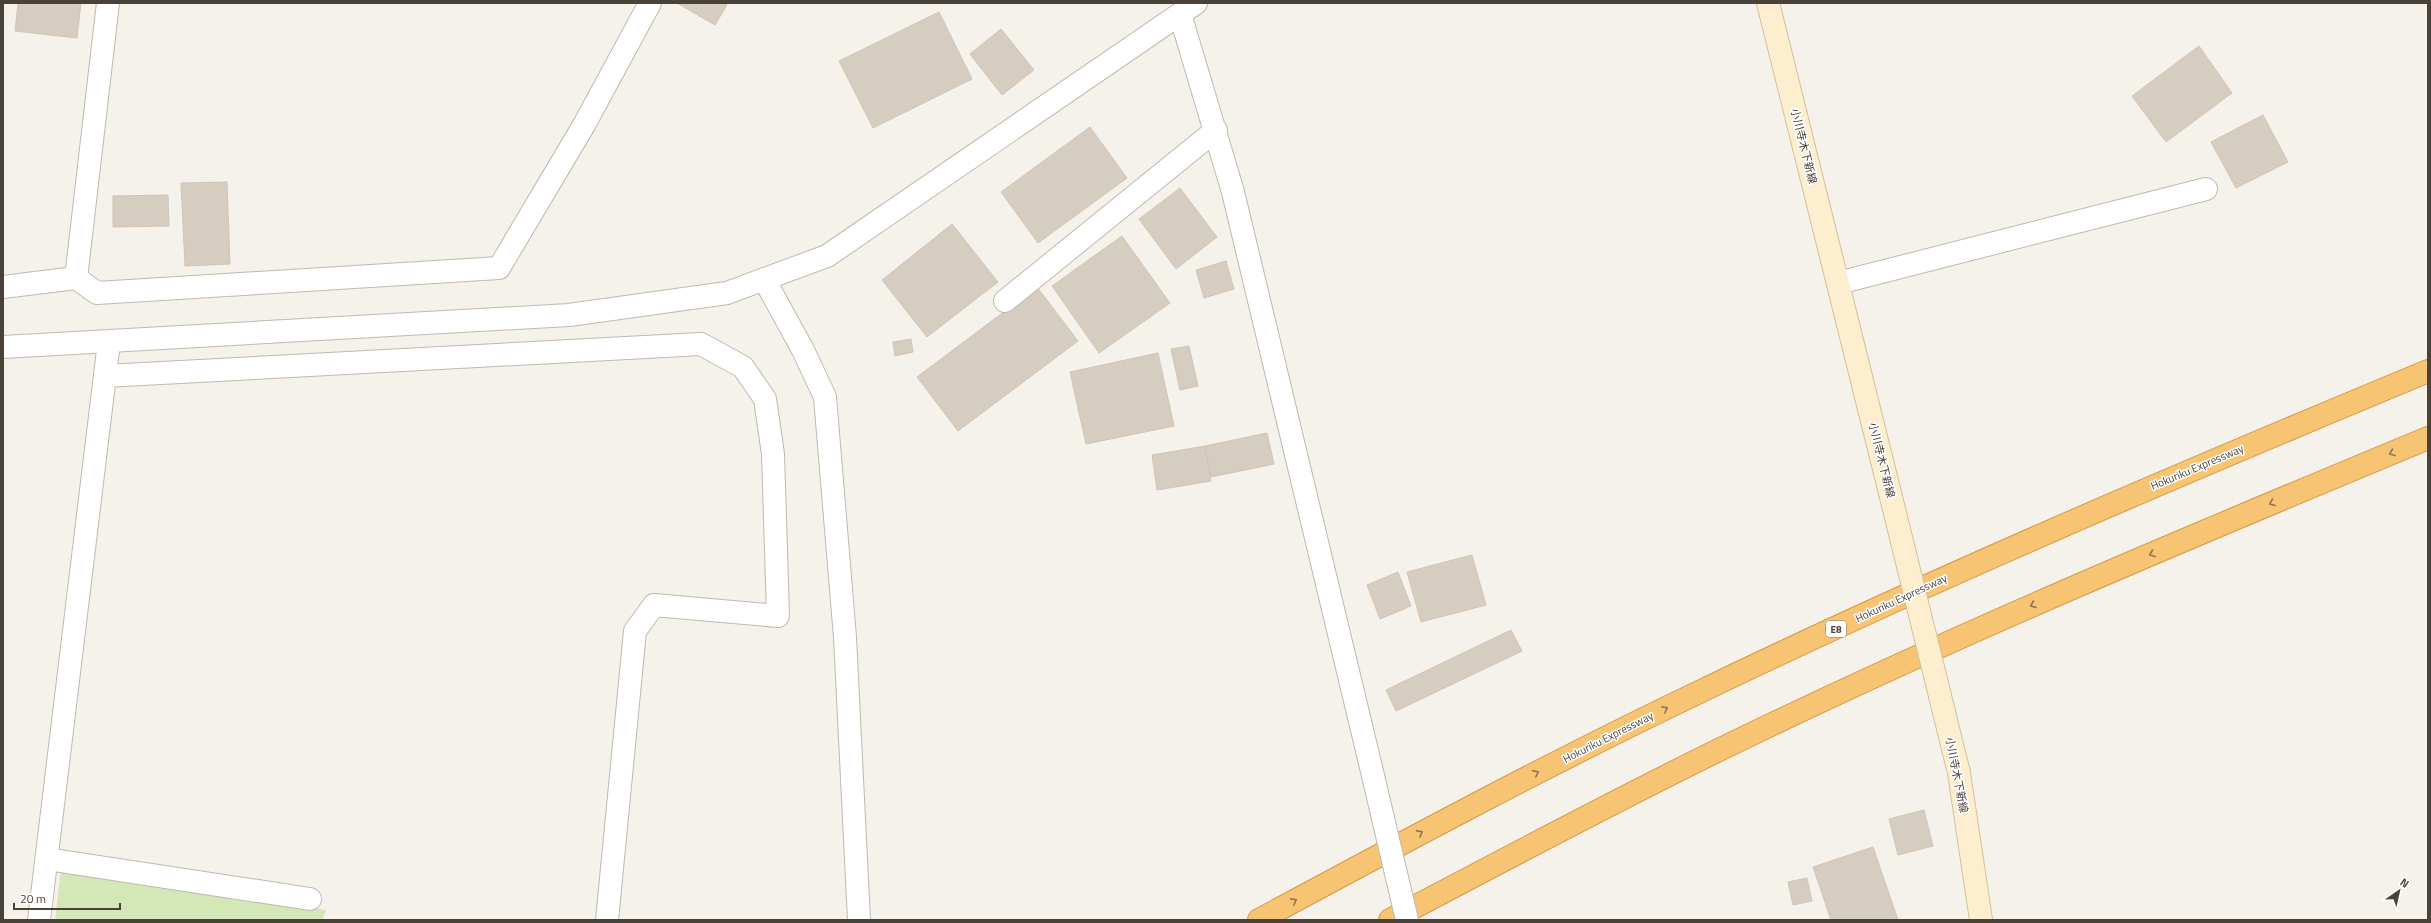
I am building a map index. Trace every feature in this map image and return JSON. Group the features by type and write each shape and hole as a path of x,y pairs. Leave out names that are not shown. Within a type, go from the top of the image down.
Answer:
{"highway":[{"name":"Hokuriku Expressway","path":"1259,920 1457,813 1698,692 1960,571 2233,452 2428,371"},
{"path":"1390,920 1727,746 1958,638 2218,525 2428,438"}],"main road":[{"name":"小川寺木下新線","path":"1768,3 1959,773 1981,920"}],"street":[{"path":"76,278 108,3"},
{"path":"3,287 76,278 97,293 499,268 584,125 650,3"},
{"path":"3,347 569,315 727,293 827,256 1188,9 1407,920"},
{"path":"1006,301 1216,130"},
{"path":"1838,283 2206,189"},
{"path":"764,279 803,350 825,397 845,637 859,920"},
{"path":"39,920 109,342"},
{"path":"105,376 701,344 743,367 765,399 771,439 778,616 654,605 636,631 607,920"},
{"path":"47,859 310,899"}],"green space":[{"path":"61,869 326,910 322,920 55,920"}],"building":[{"path":"18,3 81,3 77,38 15,31"},
{"path":"677,3 723,3 727,5 715,25"},
{"path":"939,12 972,79 873,128 839,61"},
{"path":"1001,29 1034,70 1002,95 970,54"},
{"path":"2199,46 2232,93 2166,142 2132,96"},
{"path":"2263,115 2288,162 2236,188 2211,142"},
{"path":"1090,127 1127,178 1038,243 1001,192"},
{"path":"227,182 230,264 185,266 181,183"},
{"path":"1180,188 1217,237 1176,269 1139,219"},
{"path":"168,195 169,226 113,227 113,196"},
{"path":"952,224 998,282 927,337 882,280"},
{"path":"1122,236 1170,303 1099,353 1052,286"},
{"path":"1226,261 1234,289 1204,298 1196,270"},
{"path":"1037,287 1078,341 958,431 917,377"},
{"path":"911,339 913,352 895,356 893,342"},
{"path":"1189,346 1198,386 1180,390 1171,349"},
{"path":"1158,353 1174,426 1086,444 1070,372"},
{"path":"1267,433 1274,464 1211,477 1205,446"},
{"path":"1205,446 1211,481 1157,490 1152,455"},
{"path":"1472,555 1486,605 1421,622 1407,572"},
{"path":"1398,572 1411,606 1380,619 1367,585"},
{"path":"1511,630 1522,651 1396,711 1386,690"},
{"path":"1924,810 1933,846 1898,855 1889,819"},
{"path":"1873,847 1898,920 1831,920 1813,867"},
{"path":"1807,878 1812,901 1793,905 1788,882"}]}
